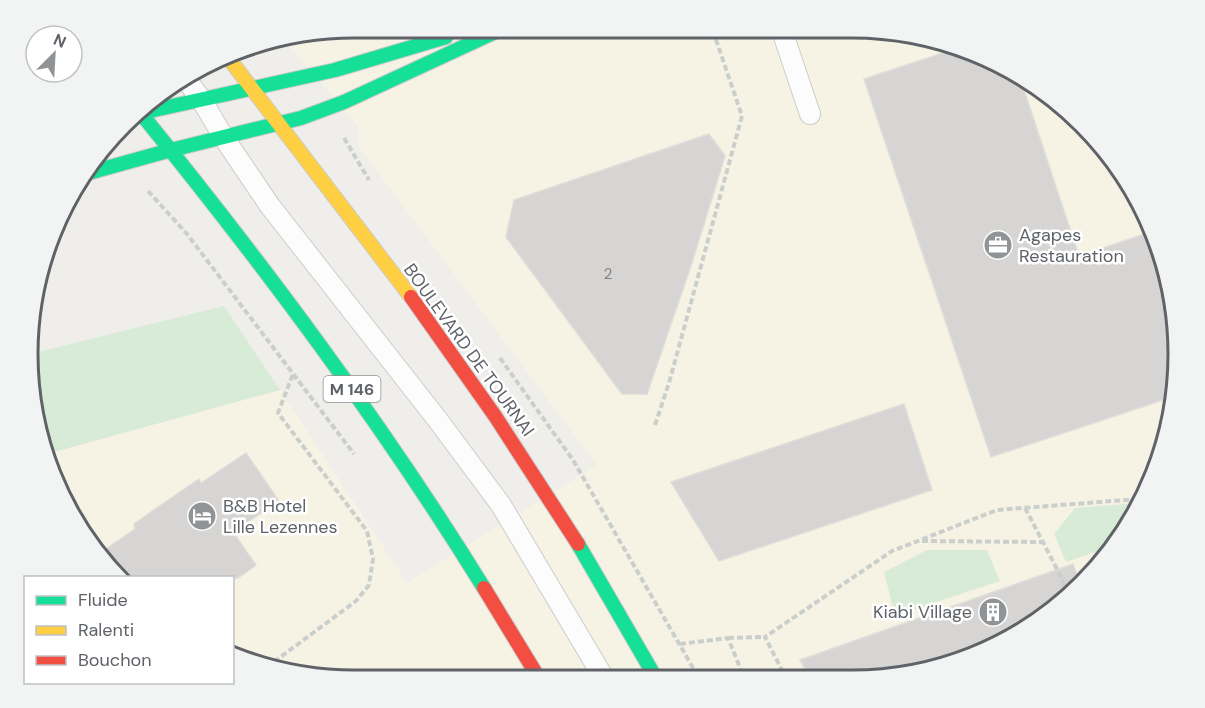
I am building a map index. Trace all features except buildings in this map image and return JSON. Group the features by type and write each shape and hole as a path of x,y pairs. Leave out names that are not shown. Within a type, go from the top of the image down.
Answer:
{"main road":[{"path":"152,110 335,70 442,38"},
{"path":"96,171 280,124 344,102 482,38"},
{"name":"BOULEVARD DE TOURNAI","path":"232,62 337,198 470,379 571,533 652,670"},
{"name":"M 146","path":"143,118 171,150 301,317 462,551 534,670"}],"lane":[{"path":"784,38 810,114"},
{"path":"190,84 270,206 437,419 501,505 599,670"}],"path":[{"path":"655,424 669,383 742,116 716,38"},
{"path":"122,163 187,234 356,456"},
{"path":"275,661 356,601 369,585 373,560 367,531 278,413 293,374"},
{"path":"680,644 728,638 765,637 892,551 997,510 1132,499"},
{"path":"1025,508 1064,588"},
{"path":"918,541 1043,542"},
{"path":"765,637 782,670"},
{"path":"728,638 741,670"}],"shaded area":[{"path":"333,38 872,38 933,48 991,70 1044,103 1089,145 1125,196 1151,252 1165,313 1167,375 1157,436 1135,494 1114,530 1089,563 1044,605 991,638 953,654 892,668 872,670 333,670 272,660 234,646 234,576 128,576 103,547 80,512 53,452 280,390 407,583 597,465 359,147 358,126 288,45"}],"green space":[{"path":"224,306 280,390 53,452 40,395 38,352"},
{"path":"1130,504 1099,550 1066,562 1054,534 1075,508"},
{"path":"927,550 987,550 1000,581 895,616 884,572"}],"traffic: fast":[{"path":"152,111 335,70 443,38"},
{"path":"96,171 301,118 344,102 482,38"},
{"path":"144,117 231,226 319,344 404,464 484,588"},
{"path":"578,544 651,670"}],"traffic: slow":[{"path":"232,62 411,297"}],"traffic: jam":[{"path":"411,297 495,416 578,544"},
{"path":"484,588 534,670"}],"place":[{"name":"Agapes Restauration","path":"998,245"},
{"name":"B&B Hotel Lille Lezennes","path":"202,516"},
{"name":"Kiabi Village","path":"993,612"}]}
